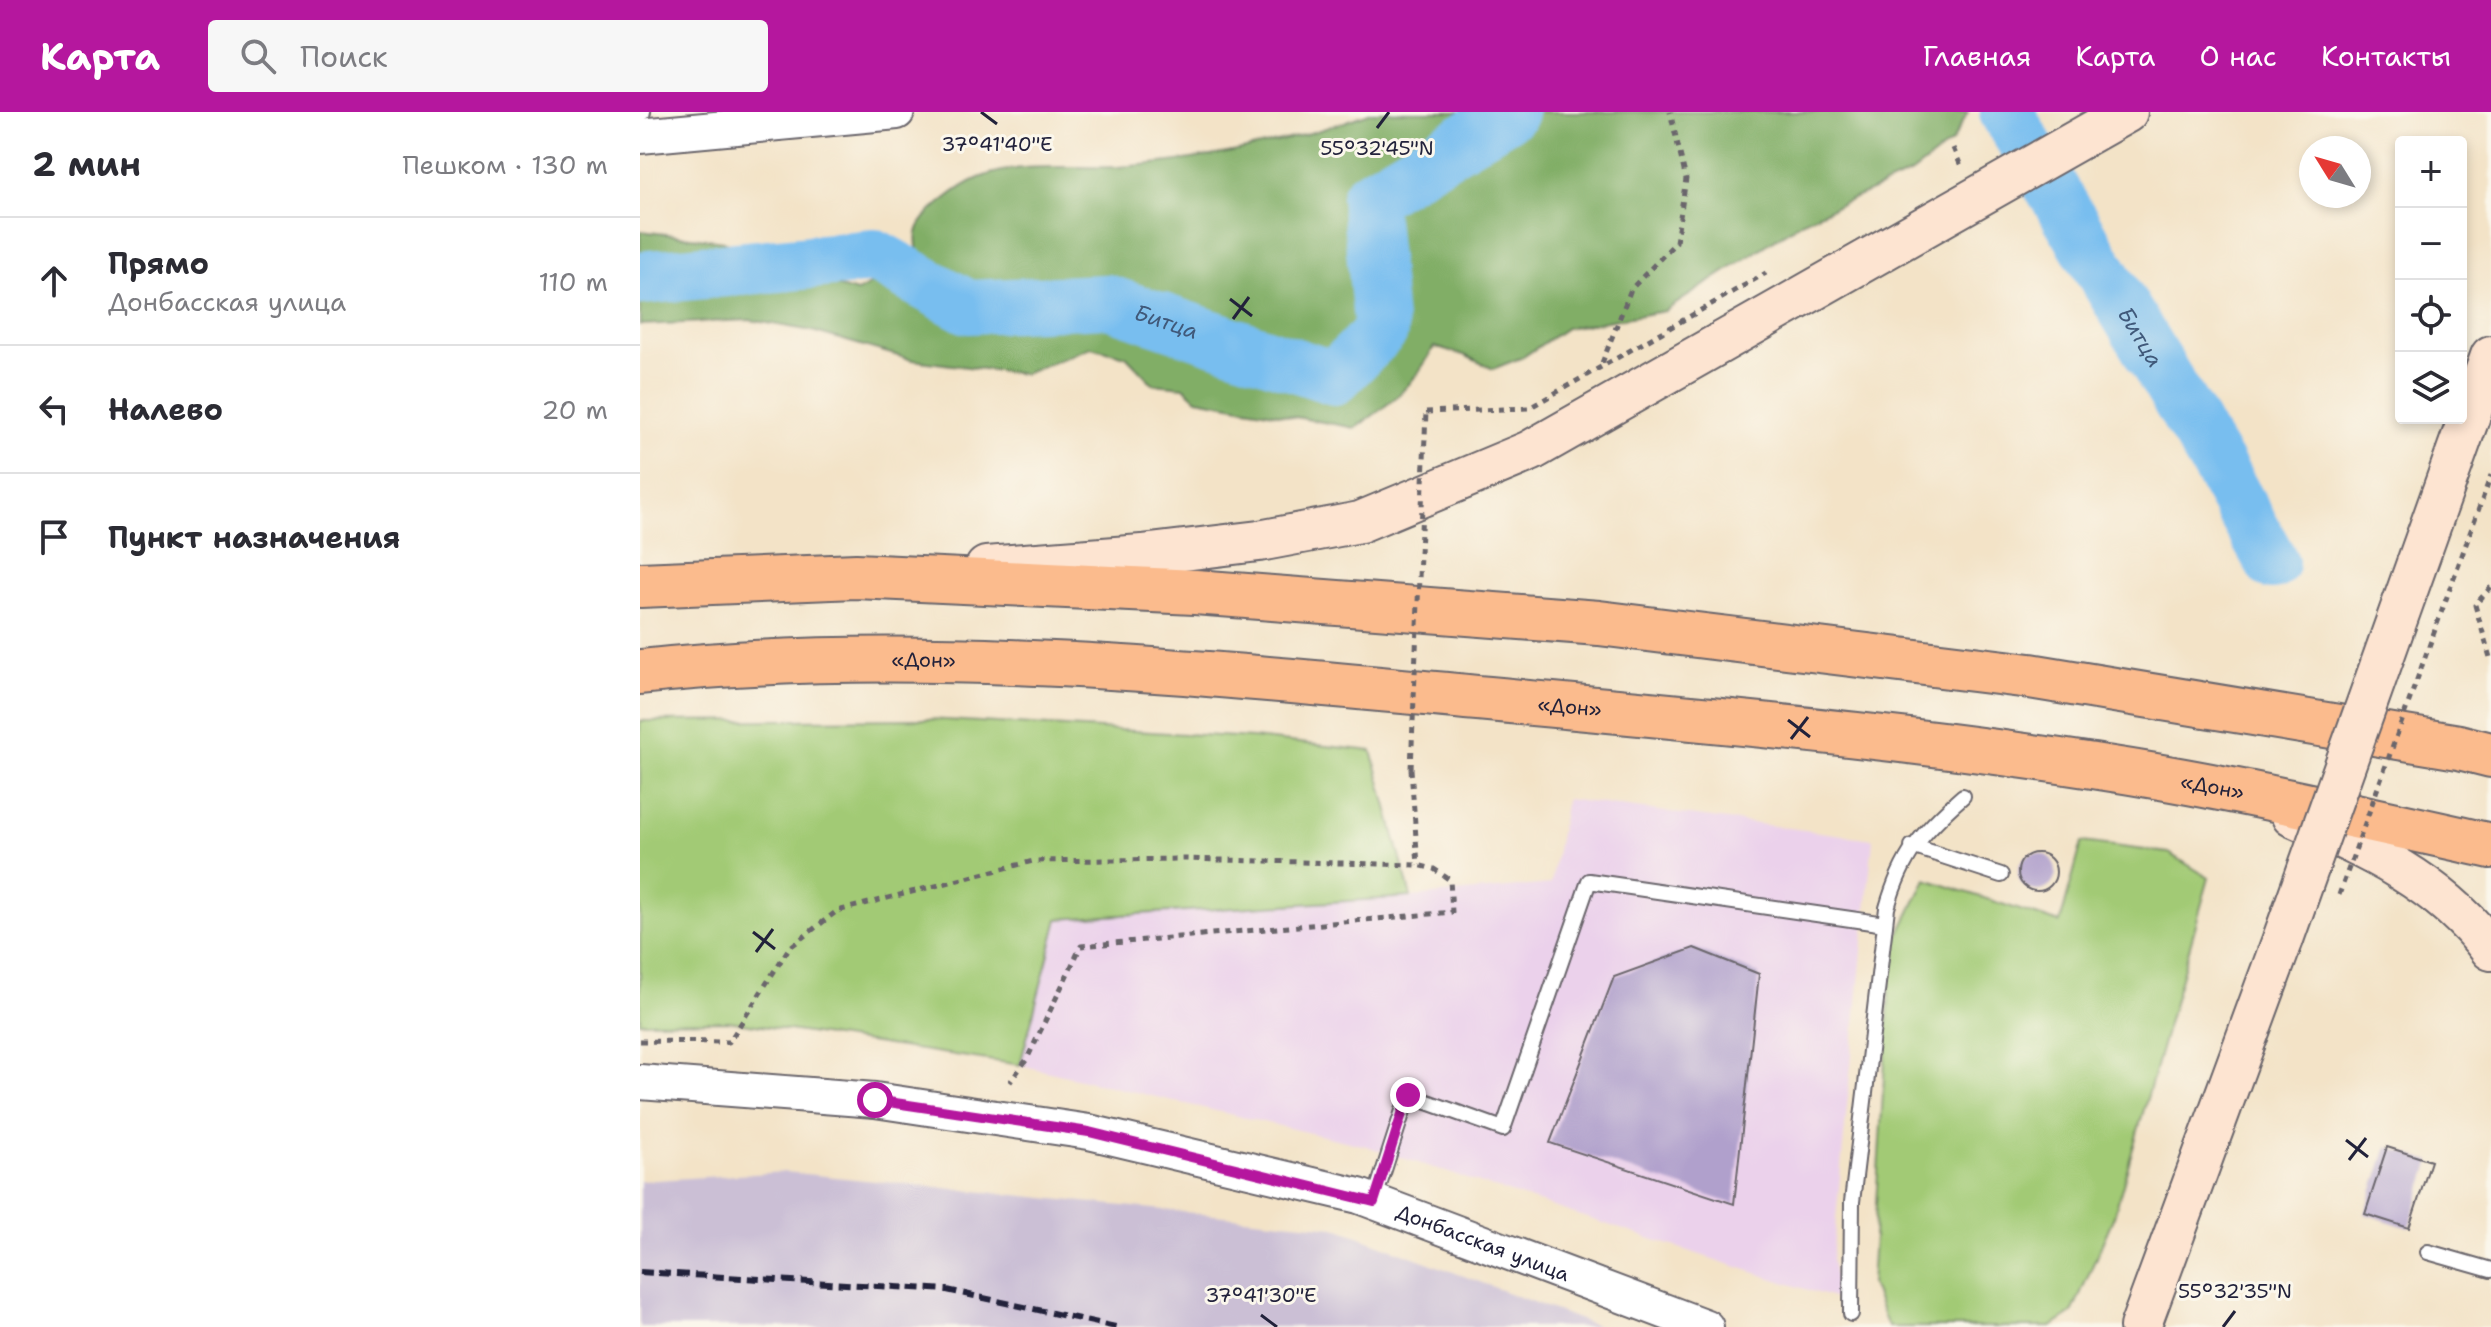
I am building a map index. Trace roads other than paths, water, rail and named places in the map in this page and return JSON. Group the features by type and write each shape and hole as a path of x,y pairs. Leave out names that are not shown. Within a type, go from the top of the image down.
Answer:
{"highway":[{"path":"640,585 856,576 1195,592 1599,623 2030,676 2459,747 2491,755"},
{"name":"«Дон»","path":"640,672 843,659 1103,666 1837,732 2158,777 2491,846"}],"main road":[{"path":"856,576 1142,555 1259,541 1360,522 1530,451 2113,121"},
{"path":"2140,1326 2283,939 2491,356"},
{"path":"2237,792 2375,852 2433,889 2475,928 2491,950"}],"street":[{"path":"640,136 771,118 897,112"},
{"name":"Донбасская улица","path":"640,1082 875,1100 1089,1132 1374,1202 1706,1327"}],"lane":[{"path":"1851,1314 1852,1202 1885,924 1896,875 1912,846 1963,796"},
{"path":"1912,846 2001,875"},
{"path":"1374,1202 1408,1095 1503,1129 1589,881 1885,924"},
{"path":"2428,1252 2491,1270"}],"waterway":[{"name":"Битца","path":"640,278 875,256 968,307 1106,301 1334,378 1381,331 1368,198 1511,112"},
{"name":"Битца","path":"2006,112 2220,469 2272,563"}],"railway":[{"path":"640,1272 947,1290 1116,1327"}]}
